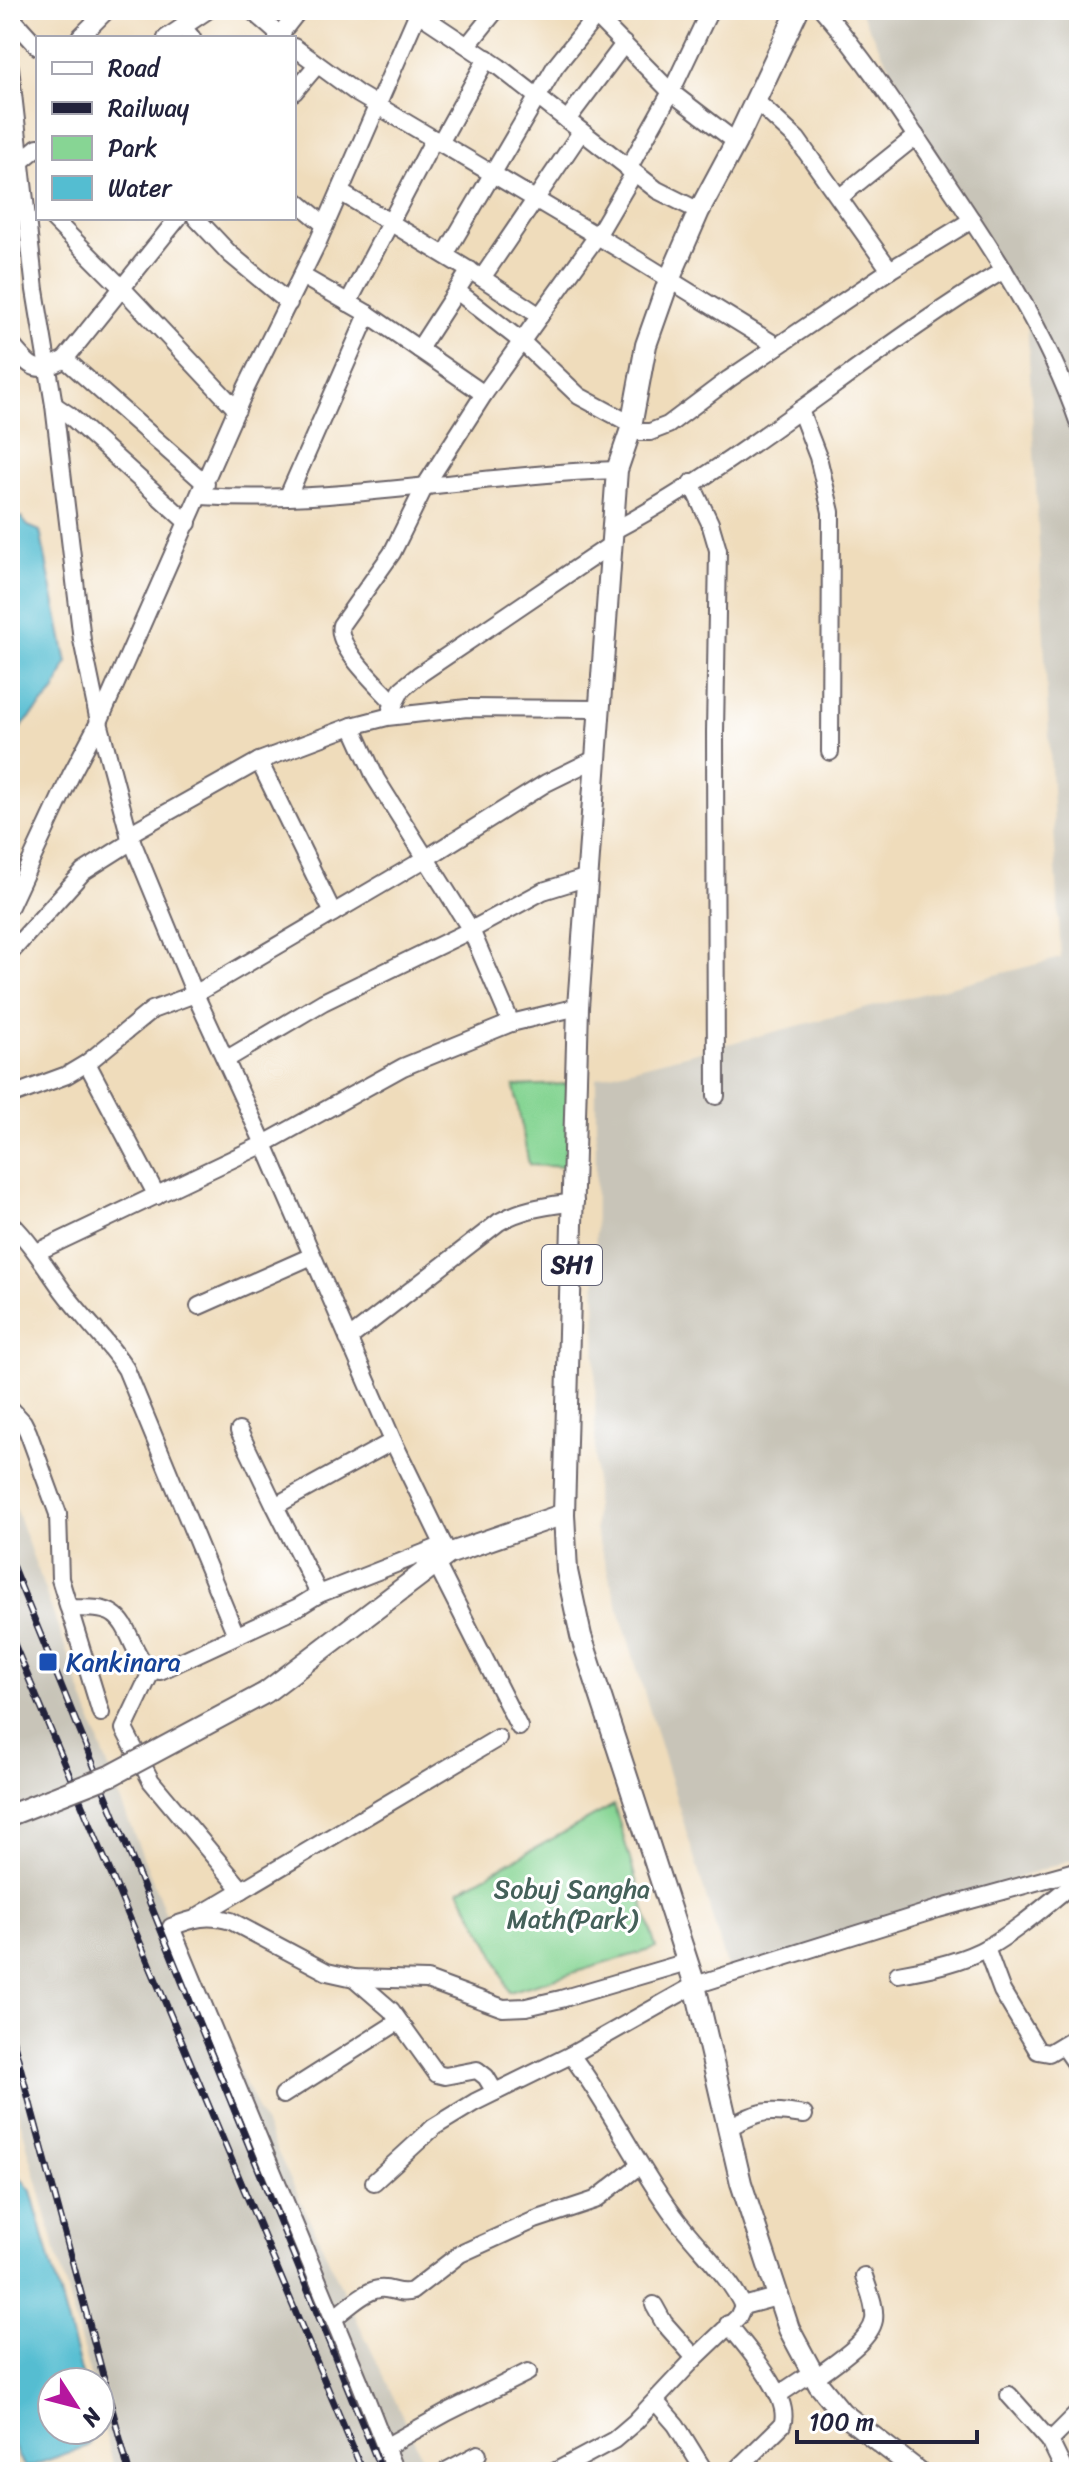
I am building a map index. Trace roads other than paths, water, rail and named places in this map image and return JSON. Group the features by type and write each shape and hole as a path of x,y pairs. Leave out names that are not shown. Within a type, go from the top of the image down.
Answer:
{"main road":[{"name":"SH1","path":"798,10 736,142 699,211 669,280 646,345 630,428 617,470 578,1007 564,1514 567,1571 581,1636 695,1985 741,2183 777,2297 797,2348 813,2376 842,2413 919,2472"},
{"path":"10,1815 112,1775 265,1693 443,1554 564,1514"}],"street":[{"path":"81,36 107,10"},
{"path":"187,32 208,10"},
{"path":"251,10 279,36"},
{"path":"281,36 299,10"},
{"path":"468,45 496,10"},
{"path":"391,710 345,647 339,632 341,625 392,553 425,486 484,394 597,236 710,10"},
{"path":"823,10 872,69 1004,270 1045,342 1079,424"},
{"path":"10,906 99,722 162,576 302,276 419,12 487,58 657,190 699,211"},
{"path":"445,255 537,97 593,13 671,92 736,142"},
{"path":"10,16 36,45"},
{"path":"567,120 624,44"},
{"path":"296,49 377,106 537,199 777,346"},
{"path":"348,303 437,141 487,58"},
{"path":"296,90 317,65"},
{"path":"10,67 17,173 54,405 82,640 99,722 131,838 195,994 227,1059 519,1727"},
{"path":"755,100 789,130 890,270"},
{"path":"419,349 457,291 476,274 537,199 581,132"},
{"path":"840,197 916,136"},
{"path":"17,173 36,149"},
{"path":"17,173 36,201"},
{"path":"340,192 540,316"},
{"path":"296,201 325,225"},
{"path":"54,220 237,410"},
{"path":"10,343 30,365 47,369 65,359 176,220"},
{"path":"198,220 230,254 289,303"},
{"path":"457,291 521,341 579,396 630,428 650,432 668,425 777,346 890,270 972,220"},
{"path":"391,710 402,689 420,674 612,537 800,410 950,301 1004,270"},
{"path":"302,276 368,314 484,394"},
{"path":"288,496 368,314"},
{"path":"65,359 203,490 288,496 425,486 529,473 617,470"},
{"path":"54,405 77,421 188,523"},
{"path":"800,410 818,457 831,512 830,752"},
{"path":"691,483 710,523 718,550 716,1096"},
{"path":"10,953 83,872 131,838 259,761 391,710 482,707 599,709"},
{"path":"352,726 376,779 471,930 511,1023"},
{"path":"10,1096 67,1075 87,1063 152,1010 195,994 425,859 546,783 597,758"},
{"path":"259,761 333,913"},
{"path":"227,1059 323,1002 543,891 588,877"},
{"path":"37,1252 264,1144 403,1067 511,1023 578,1007"},
{"path":"87,1063 157,1196"},
{"path":"348,1339 499,1222 514,1213 532,1208 575,1202"},
{"path":"10,1222 37,1252 126,1369 236,1635"},
{"path":"199,1306 312,1256"},
{"path":"10,1408 23,1422 58,1514 58,1568 101,1713"},
{"path":"239,1431 319,1594"},
{"path":"275,1506 393,1441"},
{"path":"69,1608 111,1612 122,1622 144,1665 160,1671 298,1607 319,1594 443,1554"},
{"path":"152,1670 124,1729 151,1781 242,1890"},
{"path":"395,2472 171,1927 200,1915 498,1738"},
{"path":"374,2182 424,2133 695,1985 938,1909 1079,1870"},
{"path":"898,1974 943,1964 986,1948 1035,1915 1079,1879"},
{"path":"200,1915 231,1921 327,1972 354,1978 427,1980 494,2005 514,2009 561,1999 687,1962"},
{"path":"986,1948 1002,1991 1038,2051 1049,2053 1079,2035"},
{"path":"354,1978 383,2002 441,2076 477,2070 486,2077 495,2092"},
{"path":"283,2095 398,2022"},
{"path":"1063,2045 1079,2068"},
{"path":"554,2472 614,2440 656,2402 742,2312 743,2306 675,2217 597,2091 571,2055"},
{"path":"727,2128 760,2111 804,2115"},
{"path":"334,2318 374,2290 386,2289 402,2294 412,2291 460,2254 535,2220 595,2200 640,2165"},
{"path":"778,2395 813,2376 870,2331 874,2320 864,2276"},
{"path":"743,2306 777,2297"},
{"path":"654,2305 664,2323 695,2358"},
{"path":"728,2324 762,2368 784,2411 782,2425 734,2472"},
{"path":"385,2447 528,2372"},
{"path":"1009,2395 1050,2441 1065,2472"},
{"path":"656,2402 676,2425 705,2472"},
{"path":"1050,2441 1079,2412"},
{"path":"444,2472 478,2454"}],"water":[{"path":"21,517 28,526 40,531 67,663 54,692 10,739 10,521"},
{"path":"10,2160 31,2191 80,2366 36,2366 36,2446 87,2446 26,2468 10,2437"}],"railway":[{"path":"10,1560 382,2472"},
{"path":"10,1634 363,2472"},
{"path":"10,2029 129,2472"}],"place":[{"name":"Kankinara","path":"48,1662"}],"park label":[{"name":"Sobuj Sangha Math(Park)","path":"572,1904"}]}
